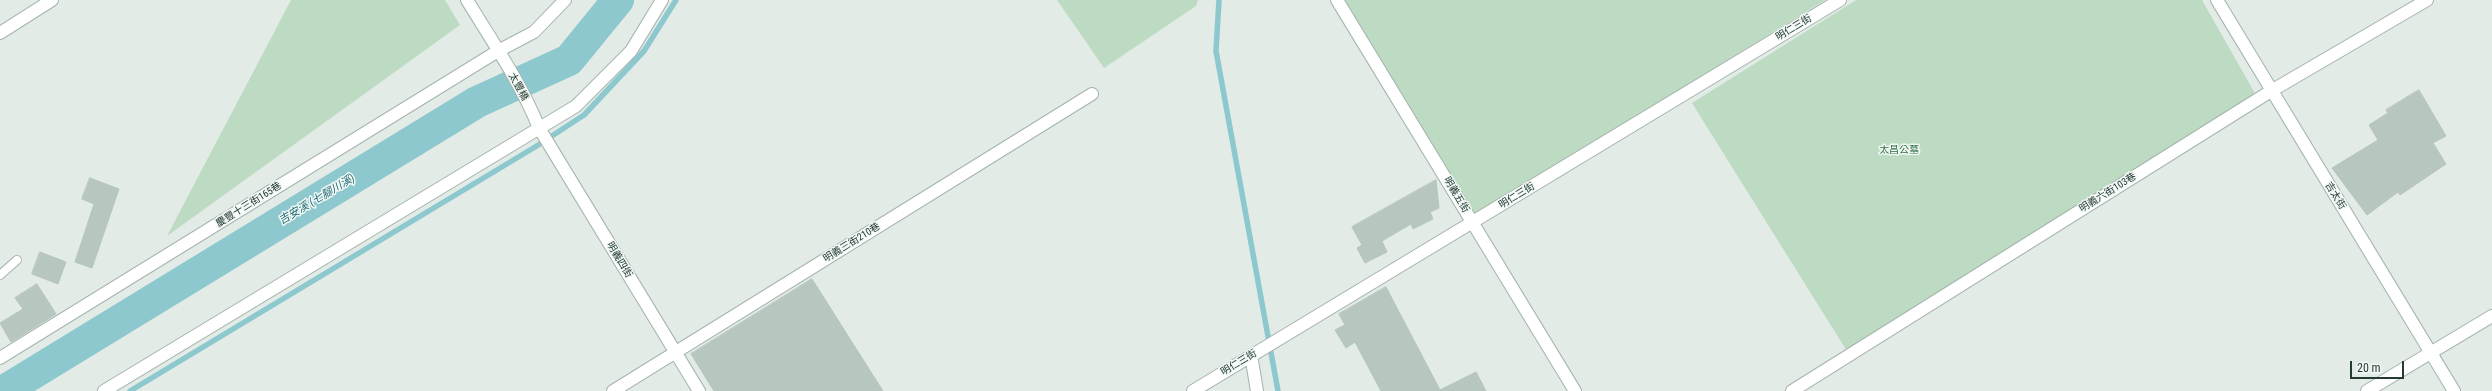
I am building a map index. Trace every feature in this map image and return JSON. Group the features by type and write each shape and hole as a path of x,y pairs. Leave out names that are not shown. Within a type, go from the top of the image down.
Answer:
{"street":[{"path":"0,33 52,0"},
{"name":"太豐橋","path":"466,0 501,56 533,113 539,128"},
{"name":"慶豐十三街165巷","path":"0,358 501,56 534,32 565,0"},
{"path":"104,391 576,106 630,51 662,0"},
{"name":"明義五街","path":"1337,0 1574,391"},
{"name":"明仁三街","path":"1193,391 1840,0"},
{"name":"吉太街","path":"2217,0 2454,391"},
{"name":"明義六街103巷","path":"1792,391 2271,91 2428,0"},
{"name":"明義三街210巷","path":"613,391 1092,94"},
{"name":"明義四街","path":"539,128 699,391"},
{"path":"2366,391 2492,316"},
{"path":"1252,355 1257,391"}],"lane":[{"path":"0,275 16,260"}],"green space":[{"path":"291,0 445,0 460,25 167,236"},
{"path":"1057,0 1198,0 1196,6 1104,68"},
{"path":"1344,0 1825,0 1476,215"},
{"name":"太昌公墓","path":"1856,0 2202,0 2261,104 1850,356 1692,103"}],"building":[{"path":"2419,90 2446,136 2433,143 2446,164 2400,195 2398,192 2367,215 2332,168 2378,140 2369,125 2388,113 2386,110"},
{"path":"90,178 119,189 92,268 75,262 94,204 82,199"},
{"path":"1436,180 1439,208 1430,212 1433,219 1413,229 1411,224 1382,241 1387,252 1365,263 1357,248 1362,245 1352,227"},
{"path":"40,252 66,262 58,284 32,274"},
{"path":"812,279 883,391 714,391 691,354"},
{"path":"37,284 56,314 11,342 0,323 23,309 15,298"},
{"path":"1386,287 1440,390 1476,372 1486,391 1381,391 1355,342 1346,348 1335,330 1345,325 1339,314"}],"waterway":[{"name":"吉安溪 (七腳川溪)","path":"4,391 477,102 569,60 618,0"},
{"path":"130,391 535,147 584,115 644,51 676,0"},
{"path":"1219,0 1216,51 1278,391"}]}
